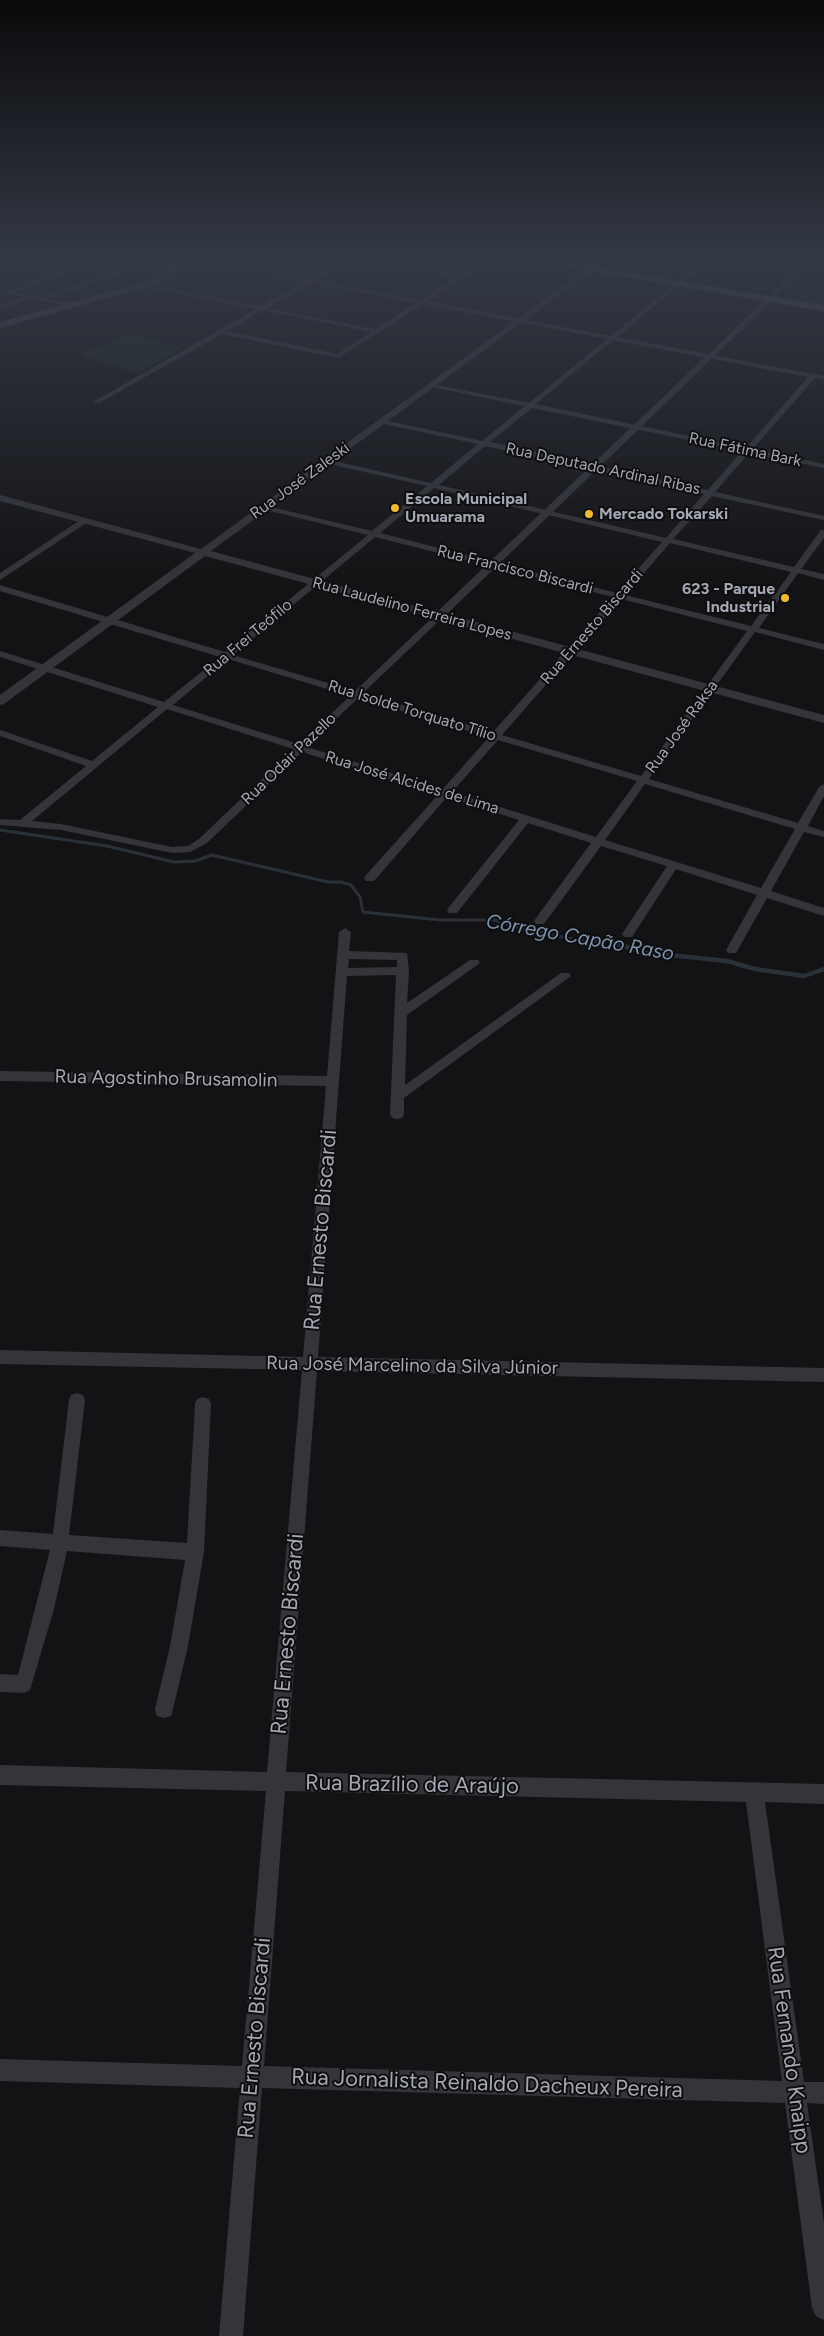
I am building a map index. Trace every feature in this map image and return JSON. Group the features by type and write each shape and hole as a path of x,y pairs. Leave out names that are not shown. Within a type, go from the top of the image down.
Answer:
{"street":[{"path":"97,402 152,371"},
{"name":"Rua José Zaleski","path":"0,701 451,371"},
{"name":"Rua Frei Teófilo","path":"22,824 572,371"},
{"name":"Rua Odair Pazello","path":"22,824 61,827 181,850 190,849 203,841 696,371"},
{"path":"786,371 824,378"},
{"name":"Rua Ernesto Biscardi","path":"370,878 813,376"},
{"name":"Rua Fátima Bark","path":"432,385 824,466"},
{"name":"Rua Deputado Ardinal Ribas","path":"382,421 824,518"},
{"path":"328,461 824,577"},
{"name":"Rua Laudelino Ferreira Lopes","path":"0,498 824,719"},
{"name":"Rua Francisco Biscardi","path":"265,507 824,647"},
{"path":"0,577 85,521"},
{"name":"Rua José Raksa","path":"540,921 824,532"},
{"name":"Rua Isolde Torquato Tílio","path":"0,588 824,834"},
{"name":"Rua José Alcides de Lima","path":"0,654 824,912"},
{"path":"0,733 94,765"},
{"path":"732,950 824,787"},
{"path":"453,910 526,819"},
{"path":"0,822 22,824"},
{"path":"628,934 673,865"},
{"name":"Rua Ernesto Biscardi","path":"231,2336 345,932"},
{"path":"343,955 403,956 397,1114"},
{"path":"401,1013 474,964"},
{"path":"342,972 403,971"},
{"path":"398,1096 565,976"},
{"name":"Rua Agostinho Brusamolin","path":"0,1076 333,1081"},
{"name":"Rua José Marcelino da Silva Júnior","path":"0,1357 824,1375"},
{"path":"0,1683 24,1684 47,1601 60,1543 77,1400"},
{"path":"164,1709 179,1646 195,1552 199,1508 203,1404"},
{"path":"0,1538 195,1552"},
{"name":"Rua Brazílio de Araújo","path":"0,1775 824,1794"},
{"name":"Rua Fernando Knaipp","path":"754,1792 824,2308"},
{"name":"Rua Jornalista Reinaldo Dacheux Pereira","path":"0,2070 824,2093"}],"waterway":[{"name":"Córrego Capão Raso","path":"0,830 107,846 174,862 195,861 212,855 328,882 341,882 351,885 360,897 363,912 440,920 494,920 536,932 588,942 606,940 618,944"},
{"name":"Córrego Capão Raso","path":"618,944 641,952 727,961 755,969 804,976 824,969"}],"place":[{"name":"Escola Municipal Umuarama","path":"395,508"},
{"name":"Mercado Tokarski","path":"589,514"},
{"name":"623 - Parque Industrial","path":"785,598"}]}
